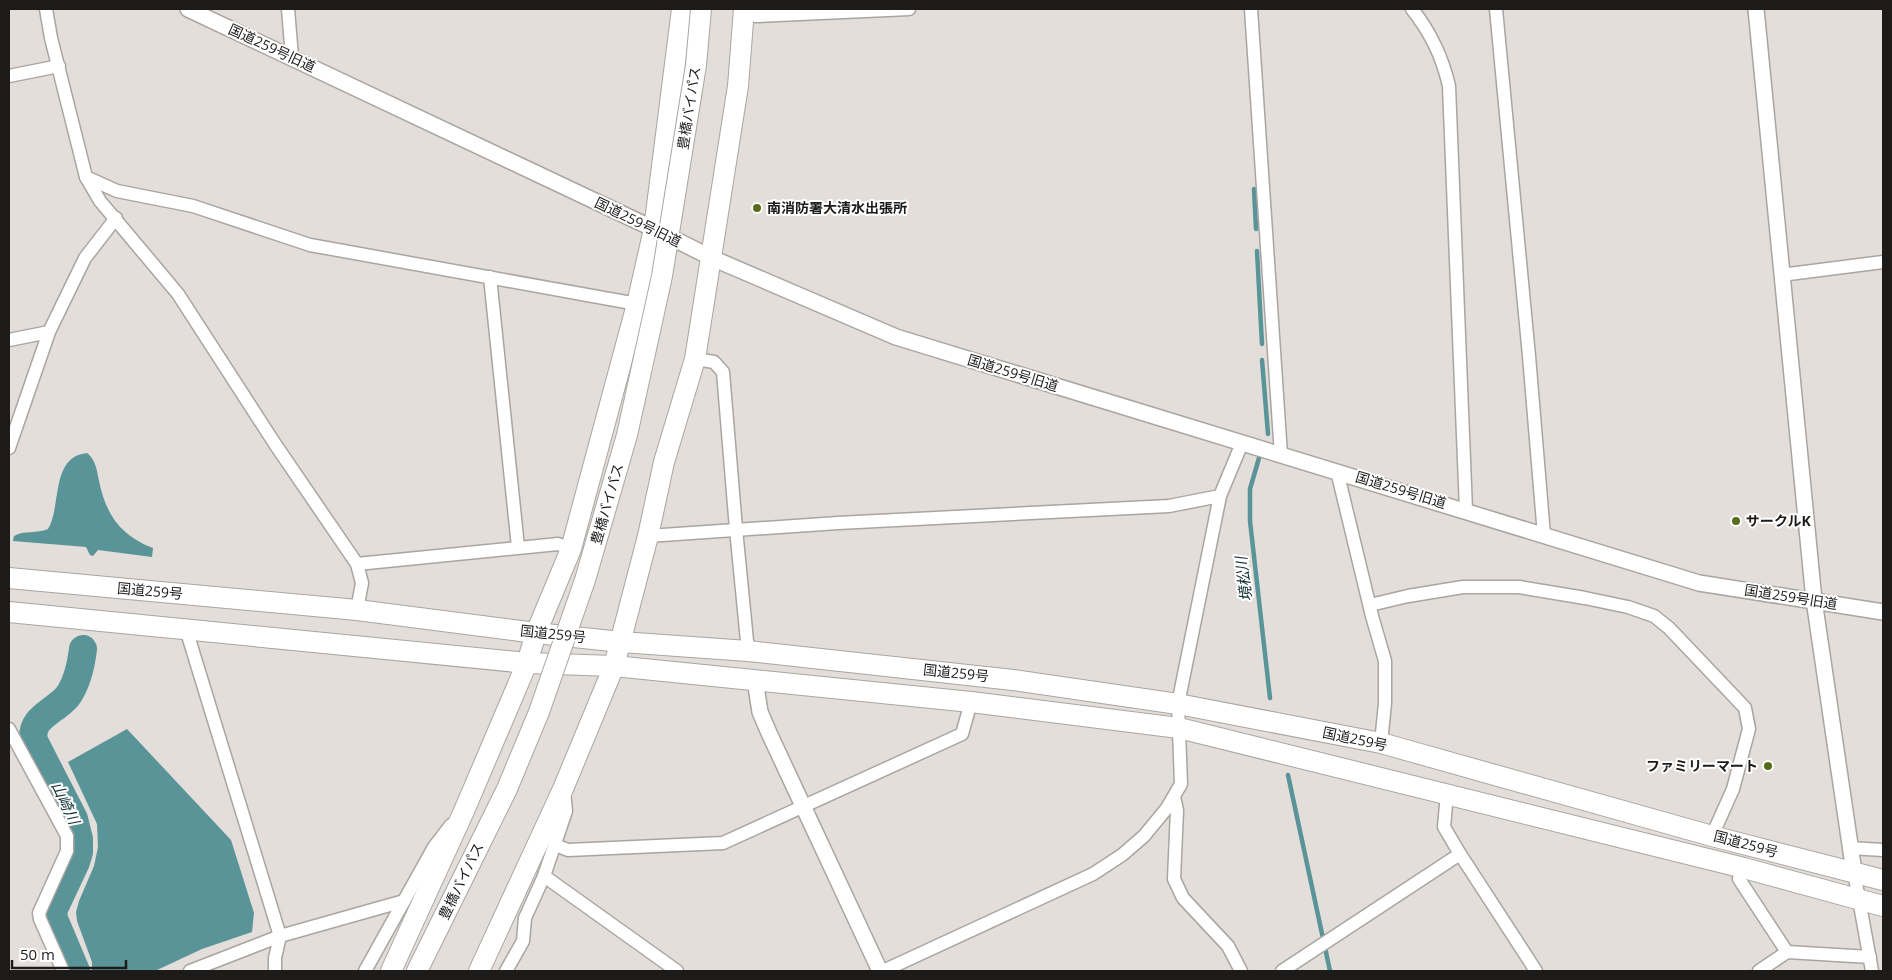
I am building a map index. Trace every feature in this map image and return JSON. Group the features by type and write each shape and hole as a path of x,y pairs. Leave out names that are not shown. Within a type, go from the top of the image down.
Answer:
{"highway":[{"name":"豊橋バイパス","path":"417,971 507,789 539,712 585,580 627,435 662,276 696,65 701,9"},
{"path":"391,971 464,811 527,663 536,633 571,549 637,304 654,228 682,11"},
{"path":"479,971 564,789 614,666 621,642 648,536 664,462 695,359 750,16"},
{"name":"国道259号","path":"9,578 357,610 621,642 748,651 1013,680 1178,704 1381,743 1712,836 1883,880"},
{"name":"国道259号","path":"9,612 527,663 614,666 971,702 1179,728 1744,868 1883,906"}],"street":[{"path":"46,9 51,38 86,177 100,200 178,294 275,444 358,564 362,583 357,610"},
{"name":"国道259号旧道","path":"188,9 654,228 712,258 896,336 1698,583 1883,612"},
{"path":"288,9 292,57"},
{"path":"750,16 909,9"},
{"path":"1251,9 1281,455"},
{"path":"1412,9 1429,32 1438,50 1449,86 1466,510"},
{"path":"1496,9 1544,535"},
{"path":"1756,9 1814,600 1850,848 1872,971"},
{"path":"9,76 59,66"},
{"path":"86,177 117,190 193,206 310,245 637,304"},
{"path":"9,448 49,332 85,258 116,218"},
{"path":"1782,275 1883,262"},
{"path":"490,277 518,548"},
{"path":"9,340 49,332"},
{"path":"695,359 714,362 723,372 748,651"},
{"path":"755,680 760,712 882,971 1093,874 1144,836 1174,797 1181,784 1178,704 1220,496 1242,444"},
{"path":"1337,471 1385,661 1385,703 1381,743"},
{"path":"648,536 736,529 1170,506 1220,496"},
{"path":"358,564 558,544 571,549"},
{"path":"1370,605 1408,596 1462,587 1519,587 1628,607 1654,616 1669,628 1745,708 1750,729 1733,789 1712,836"},
{"path":"186,629 280,936 275,958 275,971"},
{"path":"555,845 568,850 723,843 962,734 971,702"},
{"path":"9,729 67,836 67,851 39,913 63,971"},
{"path":"507,971 523,941 524,918 544,876 566,811 564,789"},
{"path":"1447,793 1444,827 1536,971"},
{"path":"1174,797 1177,810 1174,879 1183,898 1228,946 1241,971"},
{"path":"365,971 434,847 464,811"},
{"path":"1850,848 1883,850"},
{"path":"1282,971 1460,854"},
{"path":"1744,868 1739,879 1788,952"},
{"path":"544,876 677,971"},
{"path":"190,971 280,936 404,901"},
{"path":"1758,971 1788,952 1870,957"}],"water":[{"path":"87,453 96,466 102,493 111,514 117,523 132,537 153,548 152,557 98,550 93,556 90,555 86,547 13,541 14,536 18,534 48,529 55,508 62,473 67,463 75,456"},
{"path":"127,729 231,840 254,913 252,932 202,949 155,971 92,971 92,962 77,921 76,912 94,866 98,847 97,824 68,762"}],"waterway":[{"name":"境松川","path":"1254,189 1256,229"},
{"name":"境松川","path":"1257,251 1262,344"},
{"name":"境松川","path":"1262,360 1268,434"},
{"name":"境松川","path":"1259,458 1250,489 1250,521 1270,698"},
{"name":"山崎川","path":"76,971 54,919 53,911 76,862 79,852 79,839 74,819 34,741 33,733 39,721 62,702 70,692 78,674 83,649"},
{"name":"境松川","path":"1288,775 1330,971"}],"place":[{"name":"南消防署大清水出張所","path":"757,208"},
{"name":"サークルK","path":"1736,521"},
{"name":"ファミリーマート","path":"1768,766"}]}
